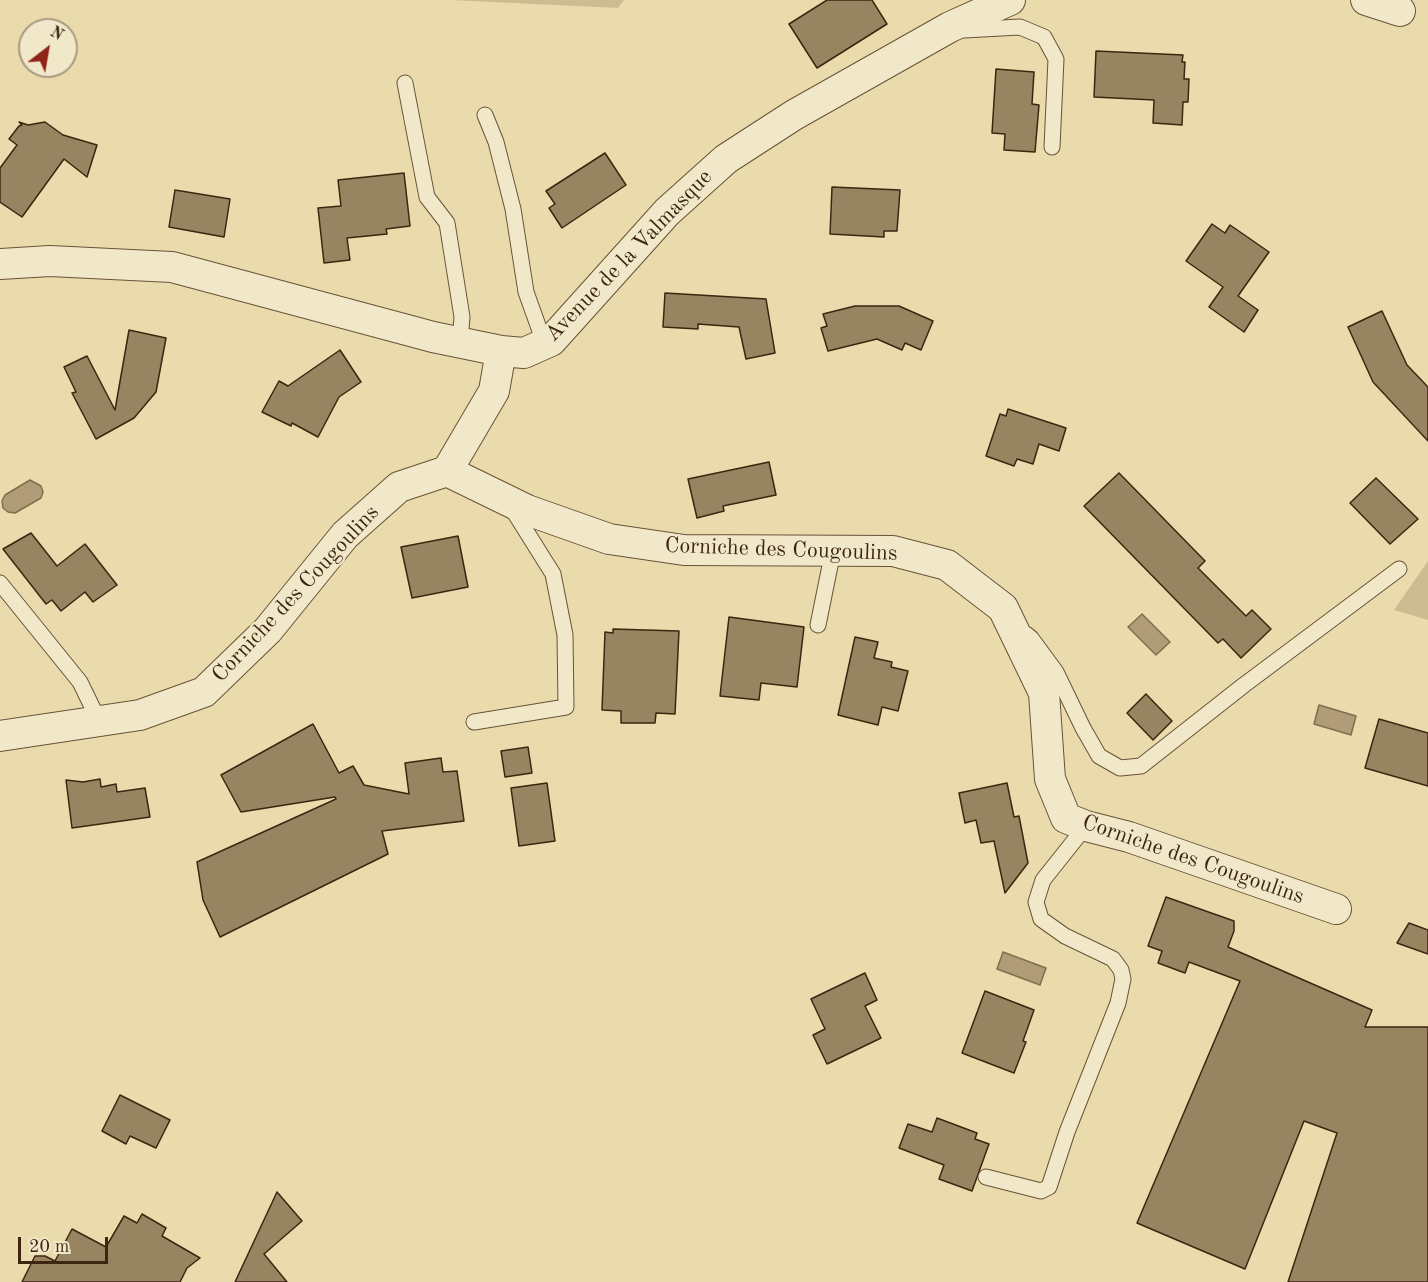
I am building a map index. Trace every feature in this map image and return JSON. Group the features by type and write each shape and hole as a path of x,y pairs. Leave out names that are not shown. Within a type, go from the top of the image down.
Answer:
{"street":[{"name":"Avenue de la Valmasque","path":"0,264 50,261 172,267 460,342 501,351 524,353 551,341 667,212 726,159 794,115 950,27 1010,0"},
{"path":"1366,0 1400,11"},
{"path":"447,471 494,391 501,351"},
{"name":"Corniche des Cougoulins","path":"0,736 140,715 204,692 268,630 345,535 399,488 447,471 527,510 609,539 684,550 893,551 947,564 1002,608 1044,693 1050,779 1066,818 1086,826 1129,837 1336,909"}],"lane":[{"path":"950,27 962,30 1020,27 1044,37 1056,59 1052,147"},
{"path":"405,83 427,197 447,223 462,317 460,342"},
{"path":"485,115 496,142 513,209 526,292 544,345"},
{"path":"474,722 566,707 565,635 553,574 506,500"},
{"path":"818,625 833,551"},
{"path":"1009,621 1032,638 1056,672 1083,728 1100,756 1120,768 1141,766 1244,685 1399,569"},
{"path":"0,583 80,682 99,721"},
{"path":"986,1177 1041,1191 1049,1187 1067,1132 1118,1003 1123,979 1121,970 1113,959 1065,936 1041,920 1036,902 1043,880 1086,826"}],"shaded area":[{"path":"450,0 624,0 618,8"},
{"path":"30,480 41,486 43,492 41,498 15,513 3,508 2,501 5,495"},
{"path":"1428,561 1428,620 1394,610"},
{"path":"1142,614 1170,642 1156,655 1128,627"},
{"path":"1319,705 1356,716 1351,735 1314,724"},
{"path":"1003,952 1046,968 1040,985 997,969"}],"building":[{"path":"827,0 872,0 887,24 817,68 789,24"},
{"path":"1096,51 1183,55 1184,79 1189,79 1188,102 1183,102 1182,125 1153,123 1154,100 1094,97"},
{"path":"996,69 1034,72 1032,104 1039,105 1035,152 1004,150 1005,134 992,133"},
{"path":"19,122 28,125 45,122 63,135 97,145 87,177 64,159 22,217 0,202 0,168 17,145 9,139 22,125"},
{"path":"605,153 626,185 562,228 549,208 555,204 546,191"},
{"path":"404,173 410,226 386,229 387,234 347,238 350,260 324,263 318,208 341,206 338,180"},
{"path":"832,187 900,190 897,231 884,231 884,237 830,234"},
{"path":"175,190 230,199 224,237 169,227"},
{"path":"1212,224 1225,233 1230,225 1269,252 1238,296 1258,310 1244,332 1209,307 1223,287 1186,261"},
{"path":"665,293 766,299 775,353 746,359 739,327 698,324 698,329 663,327"},
{"path":"855,306 899,306 933,321 921,350 905,343 902,350 877,339 828,351 821,328 827,326 823,314"},
{"path":"1382,311 1407,365 1428,387 1428,441 1373,382 1348,327"},
{"path":"129,330 166,338 156,392 134,418 96,439 72,393 76,392 64,367 87,356 115,410"},
{"path":"340,350 361,382 339,397 318,437 292,423 291,426 262,412 279,381 288,386"},
{"path":"1008,409 1066,428 1059,451 1039,444 1033,464 1017,459 1014,466 986,456 1000,414 1006,416"},
{"path":"769,462 776,495 723,506 724,511 697,518 688,479"},
{"path":"1119,473 1205,561 1198,568 1246,616 1252,610 1271,629 1241,658 1223,639 1218,643 1084,506"},
{"path":"1376,478 1418,519 1390,544 1350,503"},
{"path":"31,533 57,566 85,544 117,585 93,602 85,592 61,611 52,600 46,604 3,549"},
{"path":"458,536 468,587 412,598 401,547"},
{"path":"729,617 804,627 797,687 761,683 759,700 720,696"},
{"path":"613,629 679,631 675,714 656,713 655,723 621,723 621,711 602,710 605,632 613,633"},
{"path":"855,637 878,642 874,658 892,662 891,667 908,671 898,711 882,707 878,725 838,715"},
{"path":"1146,694 1172,721 1153,740 1127,713"},
{"path":"1379,719 1428,733 1428,786 1365,768"},
{"path":"313,724 339,773 353,766 364,785 409,794 405,763 441,758 443,772 457,771 464,821 382,831 388,854 220,937 203,900 197,862 336,799 335,797 241,812 221,775"},
{"path":"528,747 532,773 505,777 501,751"},
{"path":"100,779 101,787 116,784 117,792 145,788 150,817 72,828 66,780 83,782"},
{"path":"547,783 555,841 519,846 511,788"},
{"path":"1007,783 1014,817 1019,816 1028,863 1005,893 994,841 981,843 976,820 965,823 959,793"},
{"path":"1166,897 1234,921 1234,931 1228,947 1372,1010 1365,1027 1428,1027 1428,1282 1288,1282 1337,1133 1304,1121 1245,1269 1137,1223 1240,981 1189,962 1185,973 1158,963 1162,951 1148,946"},
{"path":"1409,923 1428,930 1428,954 1397,943"},
{"path":"865,973 877,1000 865,1006 881,1038 827,1064 813,1035 825,1029 811,999"},
{"path":"985,991 1034,1010 1023,1041 1026,1042 1014,1073 962,1053"},
{"path":"120,1095 170,1120 156,1148 130,1136 126,1144 102,1131"},
{"path":"937,1118 977,1133 975,1139 989,1144 972,1191 939,1179 944,1165 899,1148 908,1124 932,1132"},
{"path":"277,1192 302,1221 264,1254 287,1282 235,1282"},
{"path":"142,1214 166,1228 162,1236 200,1258 187,1268 180,1282 22,1282 35,1256 45,1256 55,1261 72,1229 106,1247 124,1216 137,1223"}]}
